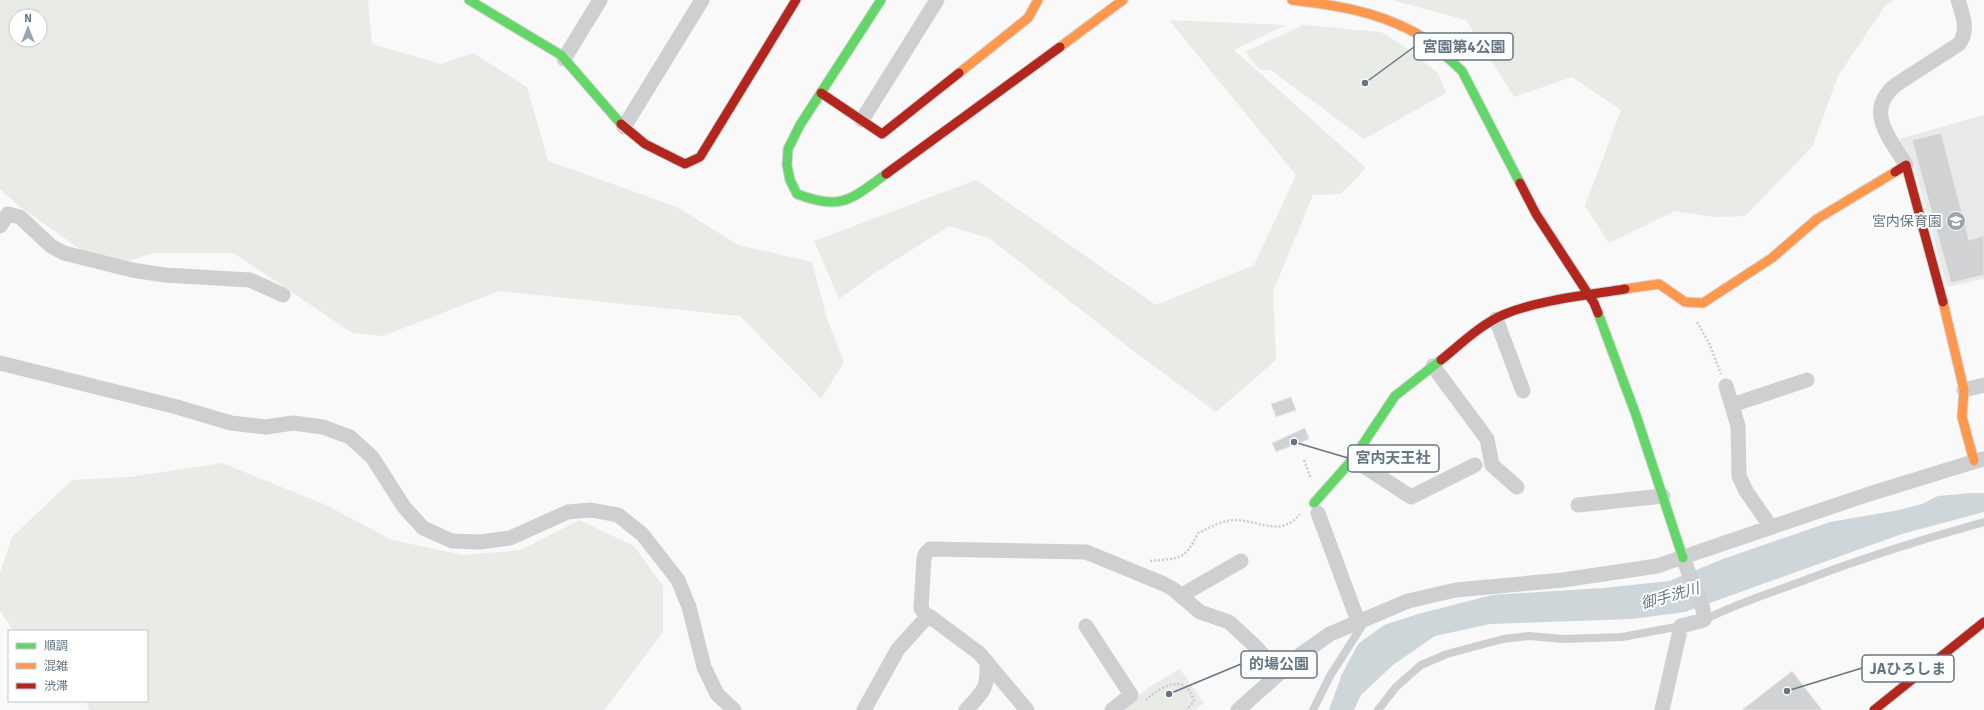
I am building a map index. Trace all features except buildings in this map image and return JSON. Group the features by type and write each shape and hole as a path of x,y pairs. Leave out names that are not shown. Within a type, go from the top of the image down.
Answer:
{"street":[{"path":"469,0 489,6 564,59 624,127 645,144 685,164 700,157 796,0"},
{"path":"564,59 600,0"},
{"path":"624,127 702,0"},
{"path":"881,0 800,125 788,149 787,165 790,180 797,194 821,204 832,204 849,200 912,156 1103,6 1123,0"},
{"path":"862,120 937,0"},
{"path":"821,93 882,134 1028,18 1038,0"},
{"path":"1292,0 1335,5 1377,15 1430,41 1462,71 1536,214 1594,303 1636,415 1684,563 1704,614 1681,626 1662,710"},
{"path":"1238,710 1300,655 1330,634 1408,600 1456,590 1563,580 1684,563 1771,527 1979,460 1962,417 1964,390 1934,262 1906,165 1882,126 1880,117 1883,98 1889,90 1959,44 1963,39 1965,26 1958,0"},
{"path":"1364,618 1316,508 1353,459 1395,396 1496,319 1505,314 1589,295 1659,284 1686,305 1703,303 1772,258 1817,219 1906,165"},
{"path":"0,226 8,214 20,217 51,246 64,253 132,270 250,280 283,295"},
{"path":"1496,319 1523,391"},
{"path":"0,363 177,407 231,423 266,427 294,423 323,427 350,436 372,457 404,507 424,528 452,541 480,542 510,538 568,512 591,510 618,514 642,534 678,580 689,607 704,667 708,677 717,694 734,710"},
{"path":"1433,366 1487,438 1492,465 1517,487"},
{"path":"1732,405 1807,380"},
{"path":"1964,390 1984,385"},
{"path":"1726,386 1738,426 1739,476 1746,491 1771,527"},
{"path":"1353,459 1411,497 1475,465"},
{"path":"1578,505 1663,496"},
{"path":"1027,710 987,662 974,650 931,617 927,617 921,608 924,558 930,549 1086,552 1164,584 1182,596 1200,612 1228,622 1256,647 1279,673"},
{"path":"1182,596 1241,561"},
{"path":"864,710 898,649 927,617"},
{"path":"1874,710 1984,622"},
{"path":"1086,626 1131,695 1112,710"},
{"path":"966,710 981,694 987,681 987,662"}],"lane":[{"path":"1704,614 1721,611 1814,576 1895,549 1984,522"},
{"path":"1313,710 1330,676 1364,618"},
{"path":"1378,710 1396,686 1421,665 1454,652 1503,639 1530,636 1564,639 1622,637 1681,626"}],"path":[{"path":"1686,305 1709,343 1726,386"},
{"path":"1304,460 1311,479"},
{"path":"1136,573 1144,562 1176,558 1185,554 1190,550 1198,533 1222,523 1241,520 1285,527 1294,522 1305,509 1316,508"},
{"path":"1140,705 1153,693 1176,683 1186,687 1192,694 1194,701 1187,710"}],"shaded area":[{"path":"0,0 368,0 372,44 441,64 473,53 527,87 548,161 677,207 738,245 812,262 827,319 844,362 821,399 740,316 499,291 383,336 352,333 234,253 153,253 107,268 20,207 0,189"},
{"path":"1392,0 1894,0 1885,6 1838,76 1812,147 1745,216 1714,217 1675,211 1609,243 1585,206 1621,110 1572,77 1514,97 1466,20"},
{"path":"1169,20 1286,25 1234,50 1366,168 1341,194 1313,195 1273,291 1276,360 1216,412 1131,349 989,238 949,226 875,273 839,299 814,241 976,180 1156,305 1254,265 1296,175"},
{"path":"1303,25 1381,32 1405,47 1438,73 1446,93 1364,139 1271,70 1260,70 1245,52"},
{"name":"宮内保育園","path":"1984,115 1984,280 1982,279 1947,287 1913,162 1899,139"},
{"path":"222,463 326,505 392,540 463,555 521,550 579,520 634,546 663,586 663,632 604,710 89,710 86,702 148,702 148,630 12,630 0,610 0,573 12,537 72,480 130,477"},
{"path":"1180,669 1204,703 1195,710 1122,710 1149,687"}],"water":[{"name":"御手洗川","path":"1984,493 1984,512 1902,534 1685,612 1632,619 1490,624 1435,636 1393,665 1361,695 1354,710 1329,710 1342,674 1358,644 1384,625 1418,614 1492,595 1603,588 1669,581 1723,559 1830,522 1899,510 1922,504 1938,496"}],"traffic: fast":[{"path":"469,0 561,55 621,124"},
{"path":"881,0 800,125 788,149 787,165 790,180 797,194 824,202 835,202 854,196 886,174"},
{"path":"1433,44 1462,71 1520,183"},
{"path":"1598,313 1636,415 1683,558"},
{"path":"1314,503 1353,459 1395,396 1441,360"}],"traffic: slow":[{"path":"959,73 1028,18 1038,0"},
{"path":"1060,47 1123,0"},
{"path":"1292,0 1324,4 1383,18 1412,31 1433,44"},
{"path":"1625,289 1659,284 1685,302 1703,303 1772,258 1817,219 1895,172"},
{"path":"1943,302 1964,390 1962,417 1974,461"}],"traffic: jam":[{"path":"621,124 645,144 685,164 700,157 796,0"},
{"path":"886,174 1060,47"},
{"path":"821,93 882,134 959,73"},
{"path":"1895,172 1906,165 1943,302"},
{"path":"1520,183 1536,214 1594,303 1598,313"},
{"path":"1441,360 1479,329 1505,314 1533,305 1625,289"},
{"path":"1874,710 1984,622"}],"place":[{"name":"宮園第4公園","path":"1365,83"},
{"name":"宮内保育園","path":"1956,221"},
{"name":"宮内天王社","path":"1294,442"},
{"name":"JAひろしま","path":"1787,691"},
{"name":"的場公園","path":"1169,694"}]}
